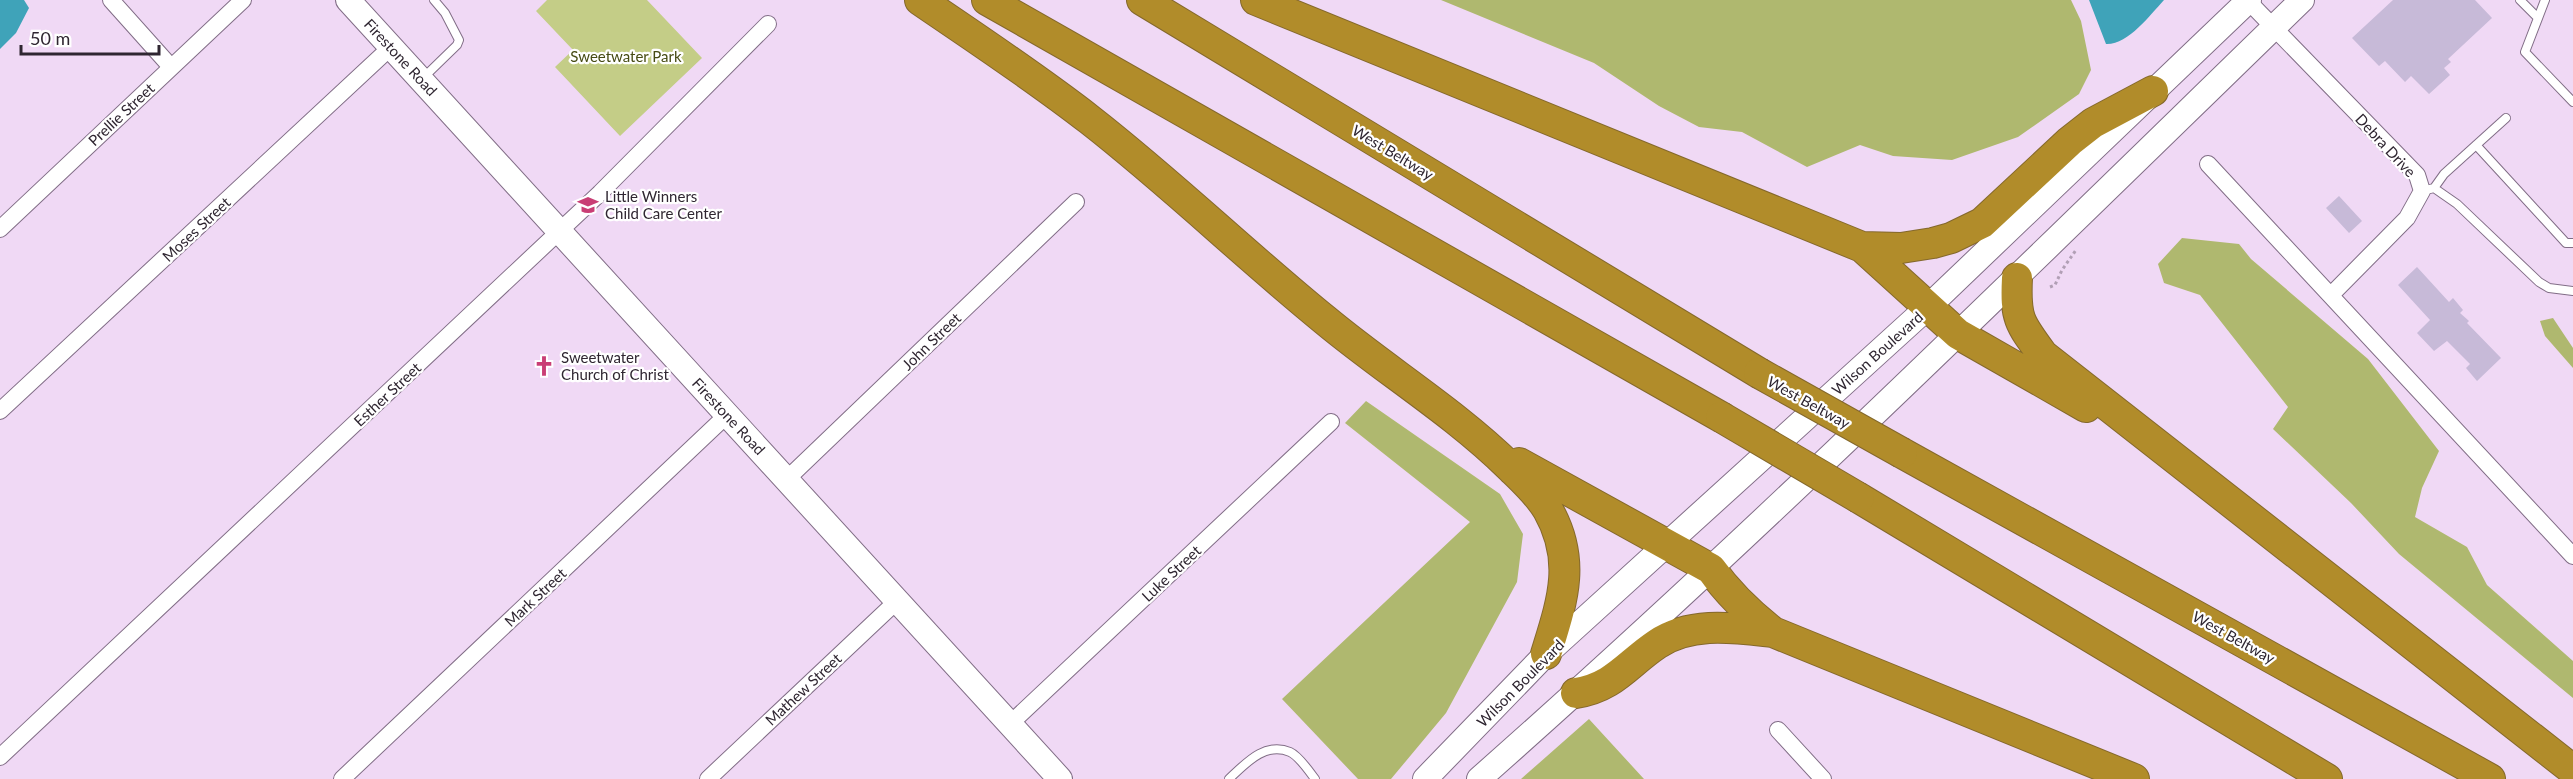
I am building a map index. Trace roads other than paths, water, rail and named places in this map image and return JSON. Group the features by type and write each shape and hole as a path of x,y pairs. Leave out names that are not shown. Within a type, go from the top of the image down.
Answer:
{"highway":[{"path":"920,0 1004,57 1090,120 1324,320 1487,445 1533,490 1547,508 1559,532 1565,560 1565,586 1546,654"},
{"path":"987,0 1721,417 2327,779"},
{"name":"West Beltway","path":"1142,0 1759,373 2490,779"},
{"path":"1256,0 1862,247 1958,334 2078,403 2155,443"},
{"path":"1862,247 1901,248 1934,243 1951,238 1982,223 2070,141 2093,123 2152,91"},
{"path":"2017,278 2016,310 2030,338 2043,355 2573,770"},
{"path":"1487,445 1711,569 1753,616 1773,632"},
{"path":"1576,693 1591,691 1606,685 1659,643 1676,634 1697,629 1730,627 1773,632 2134,779"}],"main road":[{"name":"Firestone Road","path":"348,0 1060,779"},
{"path":"1479,779 1711,569 2017,278 2302,0"},
{"name":"Wilson Boulevard","path":"1425,779 1546,654 1928,307 2240,6"}],"street":[{"path":"111,0 171,67"},
{"name":"Prellie Street","path":"0,229 243,0"},
{"name":"Debra Drive","path":"2240,6 2274,28 2428,189 2408,218 2331,295"},
{"name":"Esther Street","path":"0,757 560,232 768,24"},
{"name":"Moses Street","path":"0,411 392,47"},
{"path":"2208,164 2573,556"},
{"name":"John Street","path":"787,479 1076,202"},
{"name":"Mark Street","path":"342,779 728,414"},
{"name":"Luke Street","path":"1010,724 1331,422"},
{"name":"Mathew Street","path":"708,779 898,600"},
{"path":"1778,730 1823,779"}],"lane":[{"path":"421,79 457,45 459,40 445,13 434,0"},
{"path":"2520,0 2538,18"},
{"path":"2545,0 2525,52 2573,102"},
{"path":"2506,118 2428,189 2457,204 2539,282 2549,288 2573,291"},
{"path":"2476,145 2566,243 2573,243"},
{"path":"1229,779 1254,756 1274,748 1291,752 1315,779"}],"water":[{"path":"0,0 24,0 29,8 16,33 0,49"},
{"path":"2089,0 2164,0 2130,34 2122,40 2106,44"}],"place":[{"name":"Little Winners Child Care Center","path":"588,205"},
{"name":"Sweetwater Church of Christ","path":"544,366"}],"park label":[{"name":"Sweetwater Park","path":"626,56"}]}
